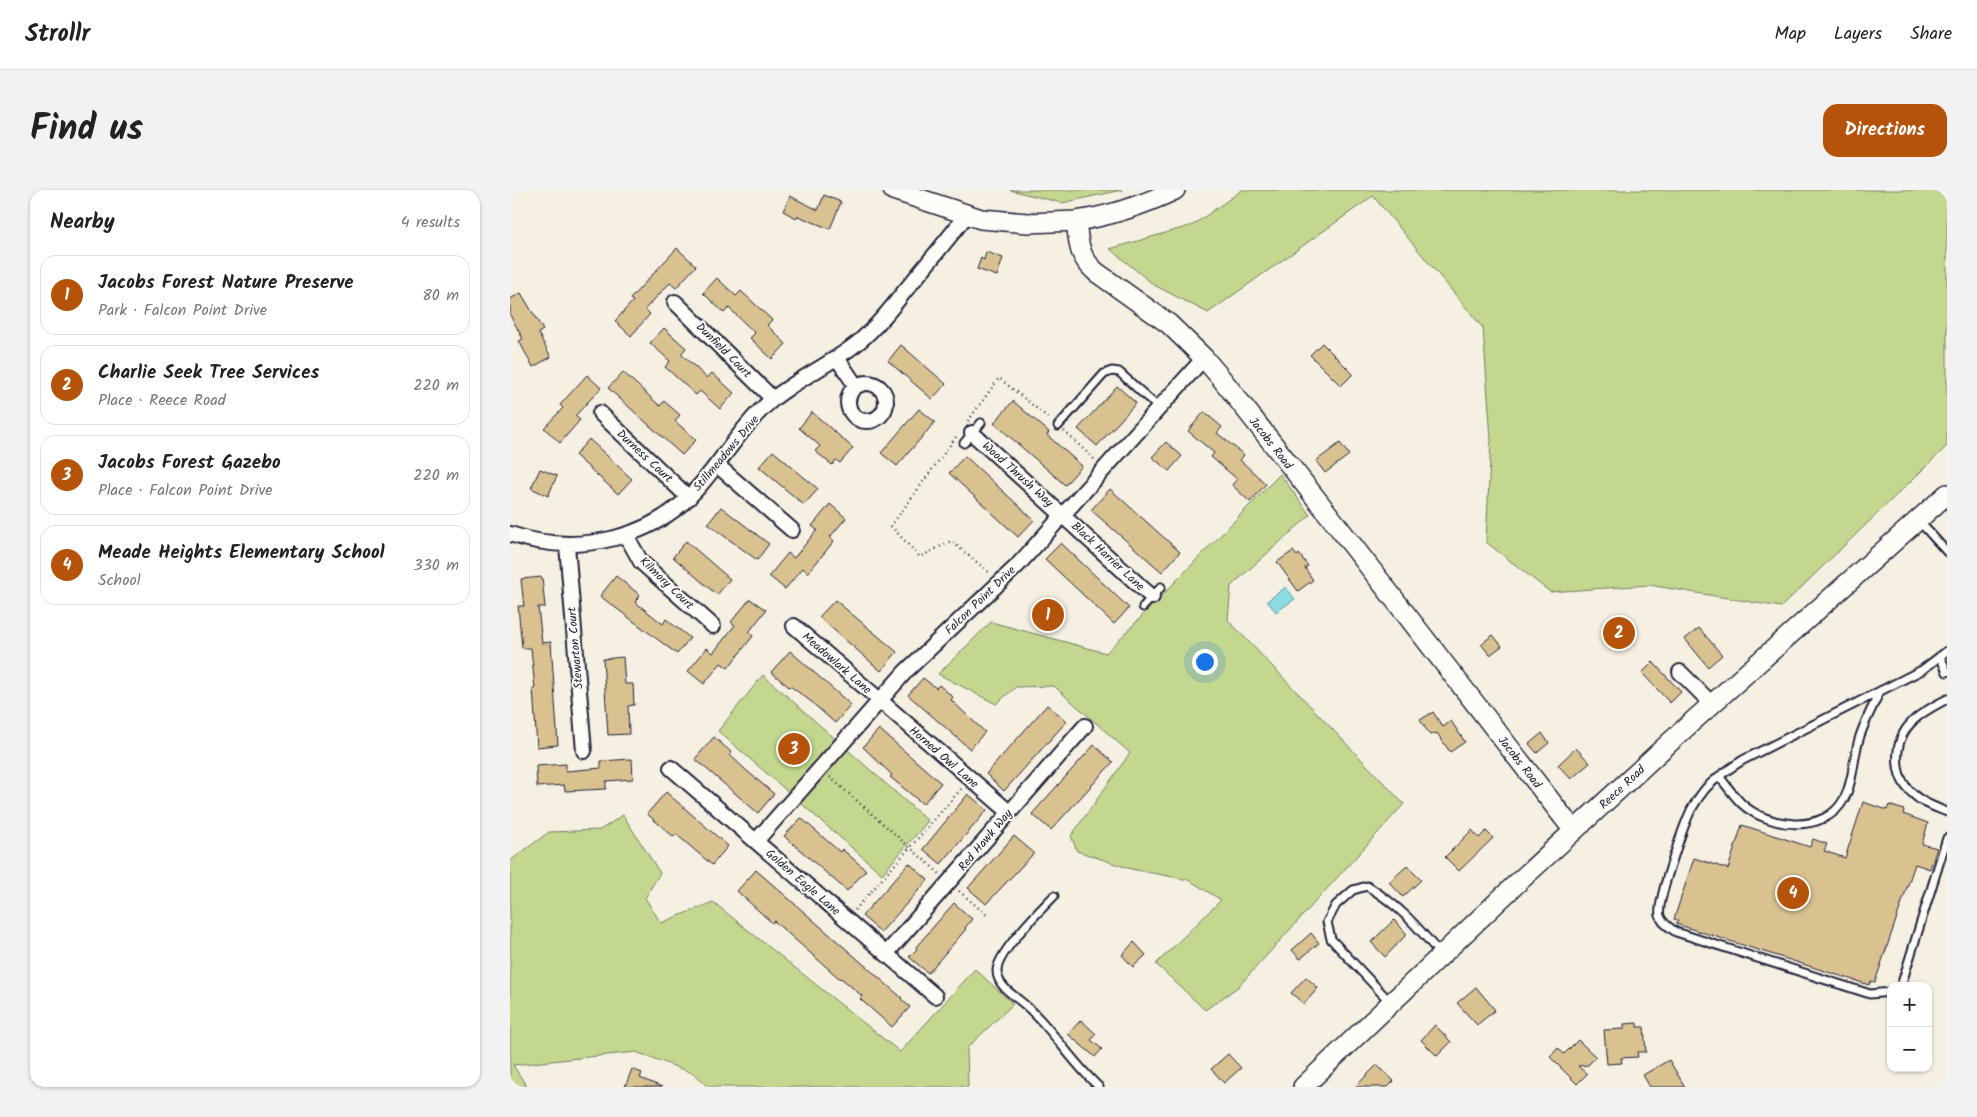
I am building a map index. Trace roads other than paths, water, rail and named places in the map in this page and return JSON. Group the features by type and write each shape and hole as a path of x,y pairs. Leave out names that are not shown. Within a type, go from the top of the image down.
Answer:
{"street":[{"path":"893,190 966,216 1028,223 1076,221 1127,210 1148,203 1175,190"},
{"name":"Stillmeadows Drive","path":"510,534 544,543 567,545 609,541 626,535 669,514 689,498 750,422 774,399 837,358 861,340 882,320 966,216"},
{"name":"Jacobs Road","path":"1076,221 1079,249 1086,263 1169,324 1204,358 1334,521 1574,831"},
{"name":"Dunfield Court","path":"675,302 774,399"},
{"path":"837,358 856,386"},
{"name":"Falcon Point Drive","path":"756,841 906,671 1017,566 1204,358"},
{"name":"Durness Court","path":"600,413 689,498"},
{"name":"Wood Thrush Way","path":"968,431 1064,515"},
{"path":"716,464 792,530"},
{"name":"Reece Road","path":"1303,1087 1574,831 1712,704 1947,494"},
{"name":"Black Harrier Lane","path":"1064,515 1152,597"},
{"name":"Kilmory Court","path":"626,535 642,562 713,626"},
{"name":"Stewarton Court","path":"567,545 584,752"},
{"name":"Meadowlark Lane","path":"794,626 880,700"},
{"path":"1680,672 1712,704"},
{"name":"Horned Owl Lane","path":"880,700 1009,812"},
{"name":"Red Hawk Way","path":"886,954 1085,726"},
{"name":"Golden Eagle Lane","path":"671,768 935,996"}],"lane":[{"path":"1058,426 1104,374 1112,371 1119,372 1159,408"},
{"path":"1919,521 1947,552"},
{"path":"1887,992 1870,994 1676,932 1667,926 1660,917 1660,904 1681,836 1691,811 1705,789 1719,776 1742,760 1922,670 1947,650"},
{"path":"1940,656 1947,672"},
{"path":"1719,776 1741,803 1756,814 1782,823 1812,824 1833,814 1845,798 1860,736 1880,691"},
{"path":"1947,699 1912,721 1901,736 1897,755 1900,777 1912,794 1931,806 1947,812"},
{"path":"1902,982 1947,838"},
{"path":"1391,1003 1331,939 1327,922 1336,905 1353,890 1367,886 1389,900 1416,924 1441,955"},
{"path":"1054,896 1035,915 1000,959 997,972 1002,986 1028,1007 1099,1087"}],"water":[{"path":"1286,587 1295,599 1276,612 1267,601"}],"place":[{"name":"Jacobs Forest Nature Preserve","path":"1048,615"},
{"name":"Charlie Seek Tree Services","path":"1619,633"},
{"name":"Jacobs Forest Gazebo","path":"794,749"},
{"name":"Meade Heights Elementary School","path":"1793,893"}]}
